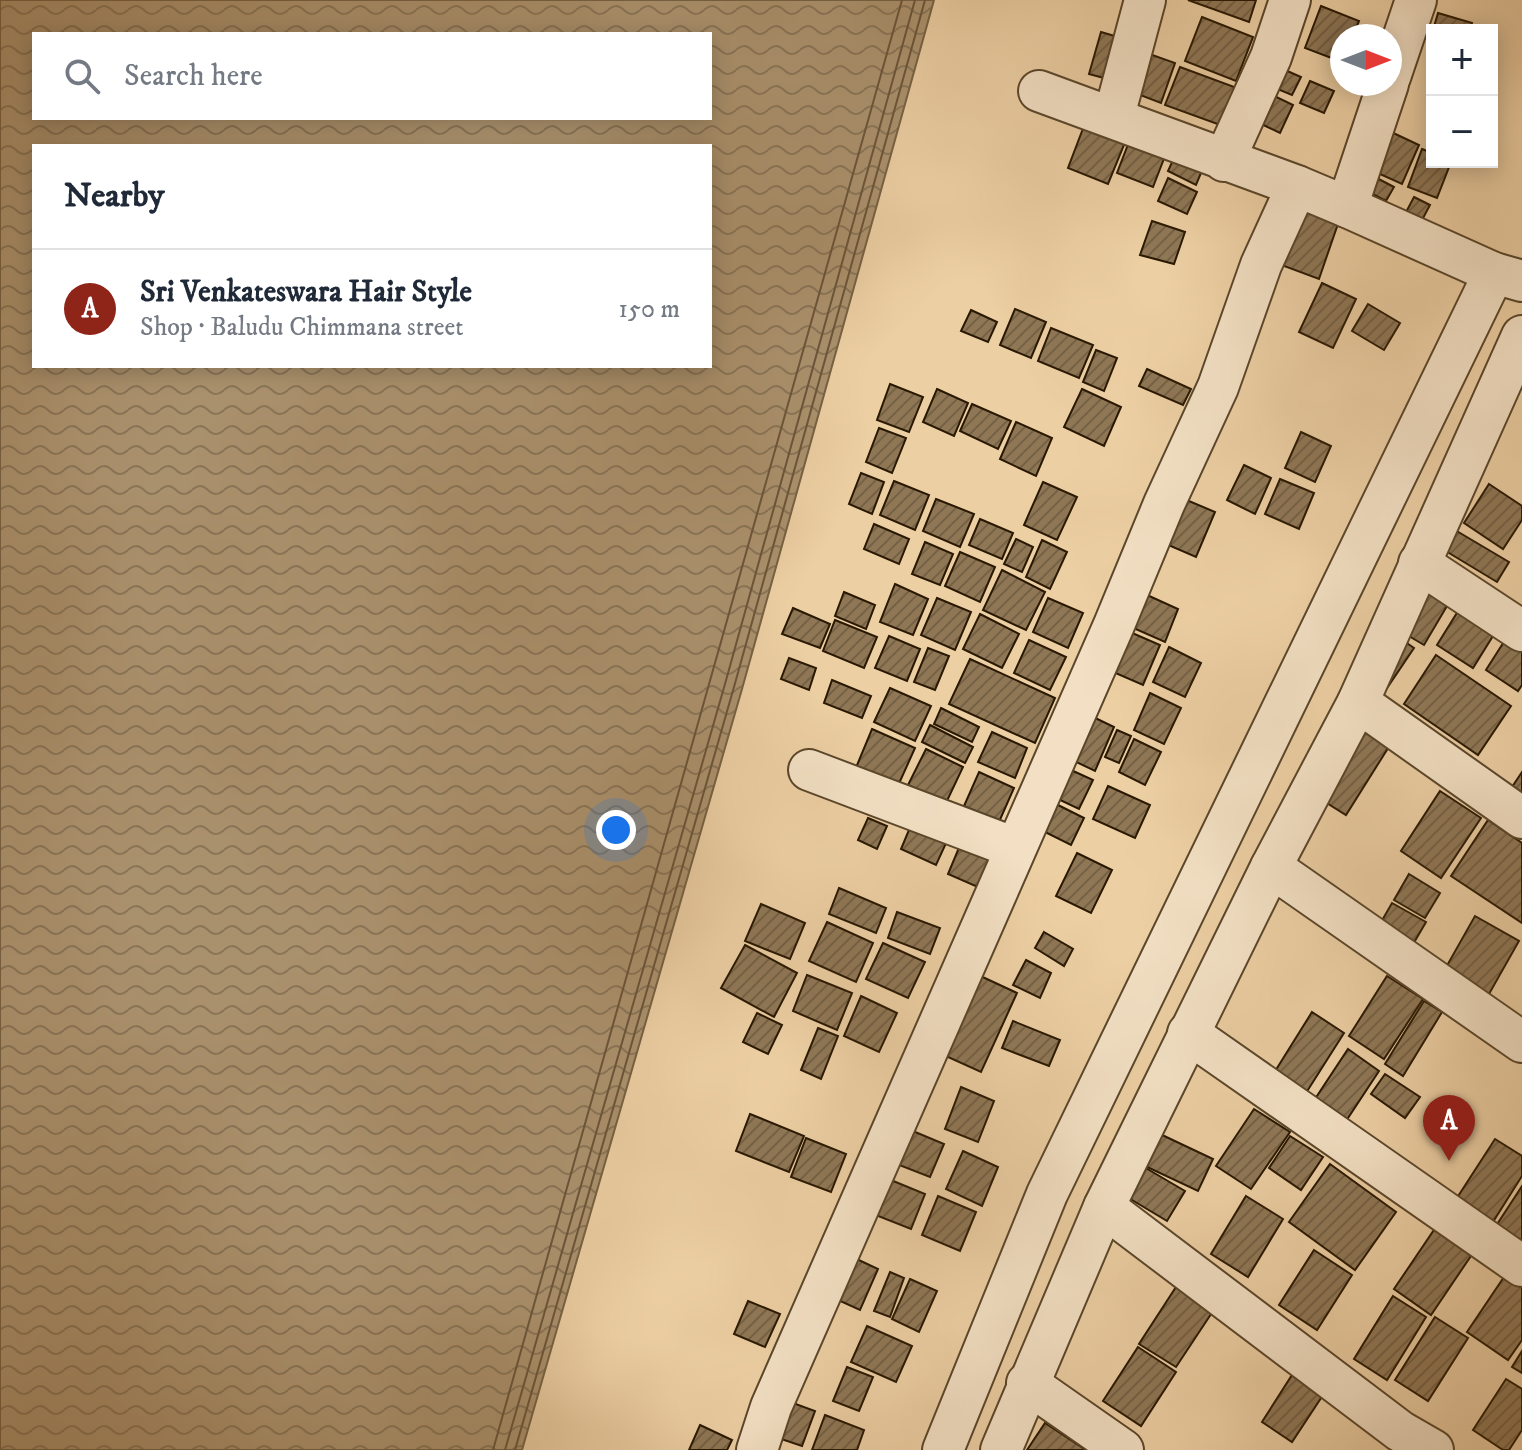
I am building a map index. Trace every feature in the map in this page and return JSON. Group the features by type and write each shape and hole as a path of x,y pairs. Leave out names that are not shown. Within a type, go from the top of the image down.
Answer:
{"street":[{"path":"1114,116 1145,0"},
{"path":"1224,161 1271,57 1290,0"},
{"path":"1402,41 1416,0"},
{"path":"943,1450 1047,1194 1515,278 1297,186 1224,161 1114,116 1039,91"},
{"path":"1347,207 1384,96"},
{"path":"757,1450 777,1393 1218,387 1261,265 1297,186"},
{"path":"1001,1450 1104,1207 1271,867 1358,702 1522,336"},
{"path":"1419,563 1522,631"},
{"path":"1358,702 1522,818"},
{"path":"809,770 1015,848"},
{"path":"1271,867 1522,1042"},
{"path":"1188,1033 1522,1266"},
{"path":"1104,1207 1400,1431 1433,1450"},
{"path":"1027,1383 1123,1450"}],"water":[{"path":"0,0 934,0 742,689 522,1450 0,1450"}],"building":[{"path":"1188,0 1256,0 1249,22"},
{"path":"1321,6 1359,21 1358,24 1330,24 1330,57 1305,48"},
{"path":"1438,13 1472,23 1472,24 1435,24"},
{"path":"1202,17 1253,37 1236,81 1185,61"},
{"path":"1101,32 1128,40 1115,81 1089,74"},
{"path":"1141,51 1175,63 1161,103 1127,90"},
{"path":"1276,66 1301,77 1292,95 1268,85"},
{"path":"1180,67 1237,88 1223,126 1165,105"},
{"path":"1310,81 1330,89 1332,96 1324,113 1300,103"},
{"path":"1270,94 1293,105 1280,133 1257,122"},
{"path":"1087,118 1128,135 1108,184 1068,168"},
{"path":"1134,129 1170,143 1153,187 1117,173"},
{"path":"1389,131 1419,145 1402,184 1371,170"},
{"path":"1178,149 1206,161 1196,185 1168,171"},
{"path":"1422,149 1426,151 1426,168 1449,168 1437,198 1408,187"},
{"path":"1371,175 1394,187 1386,201 1363,189"},
{"path":"1168,178 1197,192 1187,214 1158,201"},
{"path":"1414,197 1430,205 1421,222 1405,214"},
{"path":"1298,199 1341,215 1319,279 1276,263"},
{"path":"1152,221 1185,232 1174,264 1140,255"},
{"path":"1322,283 1356,299 1333,348 1299,332"},
{"path":"1368,304 1400,323 1384,350 1352,331"},
{"path":"1015,309 1046,322 1031,358 1000,345"},
{"path":"971,310 997,322 988,342 961,331"},
{"path":"1051,328 1093,345 1079,378 1038,361"},
{"path":"1096,350 1117,358 1104,391 1083,382"},
{"path":"1147,369 1191,389 1183,405 1139,386"},
{"path":"890,384 923,397 909,432 877,420"},
{"path":"937,389 968,403 954,436 923,422"},
{"path":"1082,389 1121,407 1104,446 1064,427"},
{"path":"972,404 1011,421 998,449 960,431"},
{"path":"1016,422 1052,438 1036,476 1000,459"},
{"path":"879,428 906,438 892,473 866,462"},
{"path":"1301,432 1331,446 1315,482 1285,468"},
{"path":"1244,465 1271,478 1255,514 1227,500"},
{"path":"861,473 884,482 872,514 849,504"},
{"path":"1280,479 1314,493 1299,529 1265,514"},
{"path":"894,481 929,495 915,530 880,515"},
{"path":"1043,482 1077,497 1057,540 1024,525"},
{"path":"1489,484 1522,506 1522,520 1503,549 1464,523"},
{"path":"1177,496 1215,512 1196,557 1159,541"},
{"path":"936,499 974,514 960,547 923,531"},
{"path":"980,519 1013,533 1002,559 969,545"},
{"path":"874,524 909,539 899,564 864,549"},
{"path":"1455,530 1509,562 1497,582 1444,550"},
{"path":"1016,539 1033,547 1022,572 1004,564"},
{"path":"1042,540 1067,552 1050,589 1026,577"},
{"path":"925,542 953,554 940,585 912,574"},
{"path":"960,552 995,567 980,602 945,586"},
{"path":"1002,570 1045,592 1026,630 983,610"},
{"path":"1436,575 1457,589 1424,645 1402,632"},
{"path":"895,584 928,599 913,635 880,622"},
{"path":"1136,590 1178,609 1165,642 1122,623"},
{"path":"844,592 875,605 866,629 835,616"},
{"path":"937,598 971,612 955,650 921,635"},
{"path":"1048,598 1083,613 1068,648 1033,632"},
{"path":"1465,600 1501,623 1473,668 1437,645"},
{"path":"793,608 830,624 820,648 782,634"},
{"path":"980,614 1019,634 1002,668 963,649"},
{"path":"835,620 877,637 864,668 823,651"},
{"path":"1123,629 1160,645 1143,685 1104,668"},
{"path":"1512,629 1522,635 1522,685 1518,691 1486,670"},
{"path":"889,636 920,649 907,681 875,668"},
{"path":"1398,637 1414,648 1387,688 1371,677"},
{"path":"1029,640 1066,657 1050,690 1014,673"},
{"path":"1169,647 1201,663 1185,697 1153,682"},
{"path":"928,648 949,656 935,690 914,682"},
{"path":"1436,655 1511,706 1478,755 1404,704"},
{"path":"789,658 816,668 809,690 781,679"},
{"path":"970,659 1055,698 1035,743 949,704"},
{"path":"832,680 871,696 862,718 824,703"},
{"path":"890,688 931,706 915,741 874,722"},
{"path":"1150,693 1181,708 1164,744 1134,730"},
{"path":"941,708 979,727 972,742 934,724"},
{"path":"1087,714 1114,727 1095,771 1068,758"},
{"path":"930,725 973,747 965,763 922,742"},
{"path":"1359,725 1390,745 1346,815 1314,795"},
{"path":"872,729 915,748 897,788 855,770"},
{"path":"1117,730 1131,736 1119,763 1105,757"},
{"path":"992,732 1027,748 1015,778 978,762"},
{"path":"1134,739 1161,752 1145,785 1119,772"},
{"path":"926,749 963,767 946,803 908,785"},
{"path":"1071,770 1093,780 1079,809 1058,799"},
{"path":"979,772 1014,788 999,822 964,806"},
{"path":"1522,772 1522,799 1510,790"},
{"path":"1108,786 1150,805 1135,838 1093,819"},
{"path":"1440,791 1481,818 1441,878 1401,851"},
{"path":"1052,802 1084,818 1071,845 1039,829"},
{"path":"868,818 887,826 877,849 858,840"},
{"path":"1488,820 1522,843 1522,923 1451,876"},
{"path":"911,825 947,841 936,865 901,849"},
{"path":"963,838 995,853 980,888 948,874"},
{"path":"1077,853 1112,870 1091,913 1056,896"},
{"path":"1409,874 1440,893 1425,918 1394,900"},
{"path":"839,888 886,908 876,933 829,914"},
{"path":"1392,903 1426,922 1409,951 1376,931"},
{"path":"761,904 805,923 790,959 745,941"},
{"path":"897,912 940,928 930,954 888,938"},
{"path":"1475,916 1519,941 1489,994 1445,969"},
{"path":"827,922 873,943 856,982 809,961"},
{"path":"1044,932 1073,949 1064,966 1035,948"},
{"path":"883,943 925,962 908,998 866,979"},
{"path":"745,945 797,973 774,1017 721,988"},
{"path":"1026,960 1051,973 1040,998 1013,985"},
{"path":"974,973 1017,993 981,1072 937,1052"},
{"path":"807,975 852,993 837,1030 793,1011"},
{"path":"1387,976 1423,999 1384,1059 1349,1036"},
{"path":"861,996 897,1013 879,1052 844,1036"},
{"path":"1424,1001 1442,1012 1403,1076 1385,1064"},
{"path":"1312,1012 1344,1033 1306,1093 1274,1073"},
{"path":"757,1013 782,1025 768,1054 743,1042"},
{"path":"1013,1021 1060,1040 1049,1066 1002,1048"},
{"path":"818,1028 838,1036 821,1079 801,1070"},
{"path":"1348,1049 1379,1071 1344,1124 1313,1102"},
{"path":"1385,1074 1420,1097 1405,1118 1371,1094"},
{"path":"961,1087 994,1101 978,1142 945,1129"},
{"path":"1254,1109 1290,1132 1251,1189 1216,1166"},
{"path":"750,1114 804,1136 789,1172 736,1151"},
{"path":"908,1129 944,1144 930,1177 894,1163"},
{"path":"1160,1134 1213,1159 1198,1191 1145,1166"},
{"path":"1290,1136 1323,1157 1301,1190 1269,1168"},
{"path":"806,1138 846,1154 831,1192 791,1177"},
{"path":"1495,1139 1522,1156 1522,1176 1491,1225 1455,1201"},
{"path":"963,1151 998,1167 982,1206 946,1189"},
{"path":"1330,1164 1396,1212 1355,1270 1289,1222"},
{"path":"1144,1167 1185,1191 1167,1221 1127,1197"},
{"path":"886,1178 925,1194 911,1229 873,1214"},
{"path":"1522,1186 1522,1247 1494,1229"},
{"path":"938,1196 976,1212 960,1251 922,1235"},
{"path":"1246,1196 1283,1219 1248,1277 1211,1254"},
{"path":"1438,1224 1475,1250 1431,1315 1394,1289"},
{"path":"1314,1250 1352,1275 1317,1330 1279,1305"},
{"path":"846,1254 878,1269 860,1310 827,1295"},
{"path":"1508,1271 1522,1280 1522,1340 1508,1360 1467,1332"},
{"path":"890,1272 904,1278 890,1317 874,1311"},
{"path":"910,1279 937,1291 919,1332 892,1319"},
{"path":"1178,1284 1215,1308 1176,1367 1139,1344"},
{"path":"1393,1296 1426,1317 1387,1380 1354,1359"},
{"path":"748,1301 780,1314 765,1347 734,1334"},
{"path":"1435,1317 1468,1338 1428,1401 1395,1380"},
{"path":"867,1326 912,1346 896,1382 851,1362"},
{"path":"1138,1347 1176,1372 1141,1426 1103,1401"},
{"path":"1522,1351 1522,1373 1512,1367"},
{"path":"847,1367 873,1377 859,1411 833,1401"},
{"path":"1292,1375 1323,1395 1292,1442 1262,1422"},
{"path":"1506,1379 1522,1389 1522,1430 1509,1450 1503,1450 1473,1430"},
{"path":"782,1399 815,1411 802,1446 769,1435"},
{"path":"825,1415 864,1430 857,1450 812,1450"},
{"path":"1045,1423 1086,1450 1027,1450"},
{"path":"700,1425 732,1440 727,1450 689,1450"}],"place":[{"name":"Sri Venkateswara Hair Style","path":"1449,1161"}]}
